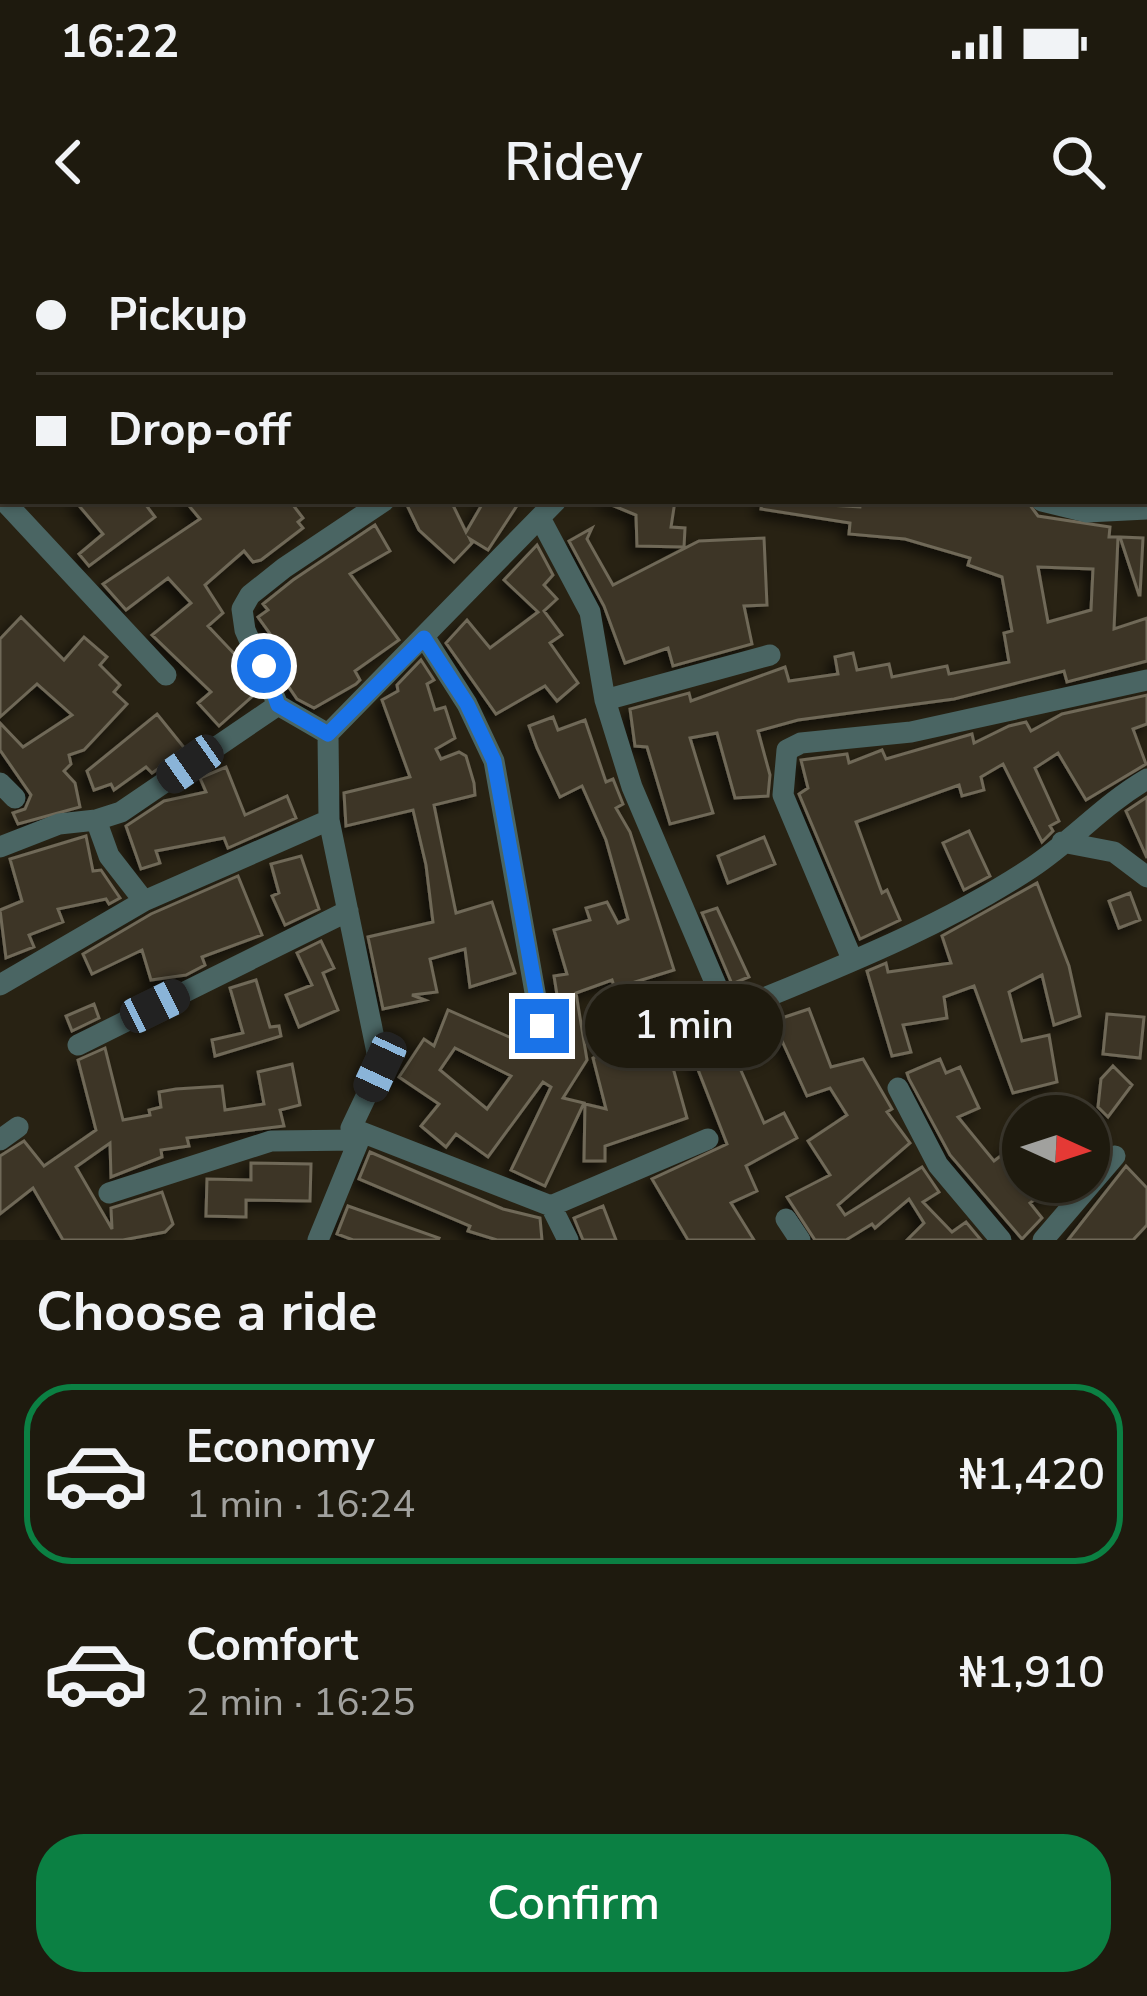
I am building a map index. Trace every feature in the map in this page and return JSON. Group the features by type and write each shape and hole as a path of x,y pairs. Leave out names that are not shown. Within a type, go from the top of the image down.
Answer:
{"street":[{"path":"6,504 166,675"},
{"path":"328,734 278,705 245,630 242,609 250,595 284,568 380,504"},
{"path":"1054,504 1087,512 1147,509"},
{"path":"326,1238 335,1189 380,1067 329,820 328,734 548,509 590,612 604,700 632,787 728,1012"},
{"path":"424,638 467,704 494,761 542,1026"},
{"path":"604,700 770,655"},
{"path":"852,959 783,795 787,750 801,743 911,732 1147,680"},
{"path":"0,848 59,824 121,812 278,705"},
{"path":"674,1036 852,959 994,889 1113,799 1147,779"},
{"path":"95,820 110,856 144,901"},
{"path":"0,985 144,901 329,820"},
{"path":"1062,842 1114,852 1147,877"},
{"path":"78,1045 348,910"},
{"path":"898,1088 938,1166 1001,1240"},
{"path":"109,1193 271,1141 355,1134 551,1206 568,1240"},
{"path":"551,1206 708,1139"},
{"path":"1043,1240 1115,1156"},
{"path":"786,1219 800,1240"}],"building":[{"path":"78,504 145,504 155,517 89,566 79,554 103,534"},
{"path":"188,504 292,504 303,518 298,522 303,528 261,560 253,562 244,551 205,585 223,613 208,626 243,663 256,693 219,726 198,703 211,692 152,635 191,603 168,578 126,610 103,584 200,519"},
{"path":"406,504 452,504 466,532 482,504 518,504 488,550 470,539 472,543 454,562 419,530"},
{"path":"609,504 675,504 671,527 685,528 684,547 637,546 636,515"},
{"path":"762,504 1029,504 1038,516 1110,527 1109,537 1118,537 1114,629 1147,618 1147,661 1067,682 1064,671 954,699 798,720 758,731 770,775 768,796 735,798 717,733 690,738 713,813 670,824 647,747 635,746 630,709 689,693 691,701 785,667 789,681 838,674 835,657 853,653 857,670 889,664 892,677 947,666 949,674 1009,662 1004,633 1012,631 1002,577 968,565 970,558 905,539 849,534 850,523 761,509","holes":["1038,567 1093,569 1091,610 1048,622"]},
{"path":"375,525 390,551 350,574 399,640 355,671 360,680 356,684 314,708 297,699 282,677 276,663 286,656 258,617 268,610 263,604 293,580"},
{"path":"592,528 587,539 613,585 699,541 764,538 767,605 744,606 752,644 673,666 668,648 625,663 604,606 569,541"},
{"path":"1120,537 1143,538 1140,595 1139,595"},
{"path":"537,545 553,575 544,585 557,599 544,611 562,635 550,643 578,683 557,701 545,686 496,714 446,643 467,620 490,648 538,612 504,580"},
{"path":"21,617 64,660 84,637 107,657 100,665 120,685 114,692 127,704 84,750 69,755 71,764 64,771 75,783 80,807 18,824 13,813 25,809 31,795 0,750 0,723 23,747 72,715 37,684 0,717 0,639"},
{"path":"421,660 434,680 427,684 435,710 445,707 455,738 436,749 441,759 459,752 466,756 474,783 475,795 434,805 456,913 492,902 515,973 470,987 465,949 430,959 437,992 412,995 425,1000 383,1009 368,937 433,922 426,865 413,810 346,826 344,793 410,777 382,700 398,691 397,685"},
{"path":"1147,695 1147,724 1133,729 1146,764 1086,800 1058,753 1035,768 1059,821 1050,826 1053,831 1042,842 1003,764 981,777 984,790 962,796 959,785 856,822 882,893 887,890 900,920 860,939 799,794 808,788 801,760 847,754 849,763 882,750 886,759 972,734 974,743 1009,726 1026,722 1031,731 1062,714"},
{"path":"157,714 186,750 152,773 146,767 114,790 111,784 94,790 87,771"},
{"path":"553,717 558,730 585,720 606,782 613,779 623,804 616,808 630,832 674,970 635,982 659,1050 664,1049 665,1059 670,1057 687,1118 605,1146 605,1161 584,1161 585,1104 606,1109 593,1058 632,1038 612,980 576,993 587,1060 563,1098 584,1103 545,1186 511,1170 551,1087 543,1082 488,1157 456,1134 446,1147 421,1126 439,1104 399,1077 424,1039 434,1046 448,1010 516,1040 517,1036 545,1040 554,1034 564,1038 554,976 567,974 554,930 590,920 586,908 607,902 618,923 628,919 606,840 582,786 560,797 529,726","holes":["455,1048 511,1076 487,1109 440,1070"]},
{"path":"226,767 245,815 287,796 296,818 228,848 224,838 156,851 160,863 141,869 126,826 164,801 206,792 200,778"},
{"path":"1147,797 1147,858 1126,811"},
{"path":"969,831 990,876 964,890 943,843"},
{"path":"86,836 93,871 101,870 120,898 109,904 106,899 58,909 63,922 29,935 34,947 6,958 0,910 22,901 10,859"},
{"path":"764,837 775,864 728,883 718,856"},
{"path":"301,856 319,909 285,925 272,896 279,893 271,864"},
{"path":"238,876 262,935 202,957 205,965 186,975 151,980 142,950 92,974 83,954 151,914"},
{"path":"1037,883 1069,966 1080,1016 1054,1025 1042,975 1009,992 1022,1041 1049,1035 1057,1082 1013,1093 974,986 944,997 947,1018 903,1025 911,1052 892,1056 867,971 886,963 888,972 951,963 942,936"},
{"path":"1130,893 1140,920 1119,928 1109,901"},
{"path":"717,908 749,977 732,984 702,913"},
{"path":"321,941 334,968 323,973 338,1010 299,1027 286,995 312,985 297,953"},
{"path":"256,980 270,1027 279,1026 281,1036 215,1056 212,1040 243,1033 230,988"},
{"path":"94,1004 99,1018 72,1031 66,1016"},
{"path":"809,1009 831,1067 863,1059 892,1109 887,1112 910,1143 838,1205 845,1215 922,1167 939,1192 923,1202 952,1232 966,1222 981,1240 907,1240 924,1223 909,1199 875,1228 872,1224 846,1240 815,1240 787,1197 830,1175 808,1141 847,1115 830,1088 807,1096 773,1021"},
{"path":"1107,1014 1144,1017 1140,1058 1103,1054"},
{"path":"725,1034 764,1123 784,1113 797,1138 746,1166 757,1191 731,1203 754,1240 688,1240 652,1179 727,1144 690,1049"},
{"path":"105,1048 123,1120 150,1115 149,1110 161,1107 159,1092 176,1089 222,1086 225,1110 264,1104 258,1072 292,1064 300,1105 280,1110 284,1126 187,1138 189,1146 161,1150 162,1157 111,1177 110,1143 76,1167 112,1229 111,1208 162,1192 173,1224 165,1232 123,1240 63,1240 33,1188 0,1214 0,1156 24,1141 44,1166 96,1130 78,1060"},
{"path":"940,1059 946,1073 960,1067 979,1108 958,1117 994,1161 1002,1155 1002,1203 1030,1203 1042,1218 1022,1239 950,1155 907,1073"},
{"path":"1113,1066 1132,1085 1110,1114 1110,1095 1099,1095 1101,1079"},
{"path":"370,1152 503,1209 540,1218 542,1240 497,1240 468,1231 470,1226 359,1179"},
{"path":"251,1163 311,1164 310,1201 246,1200 246,1217 206,1216 207,1179 251,1180"},
{"path":"1126,1166 1147,1188 1147,1225 1133,1240 1068,1240 1097,1203 1110,1203 1110,1186"},
{"path":"348,1206 439,1238 353,1240 337,1234"},
{"path":"603,1206 616,1240 583,1240 574,1218"}],"route":[{"path":"264,666 278,705 328,734 424,638 467,704 494,761 542,1026"}]}
